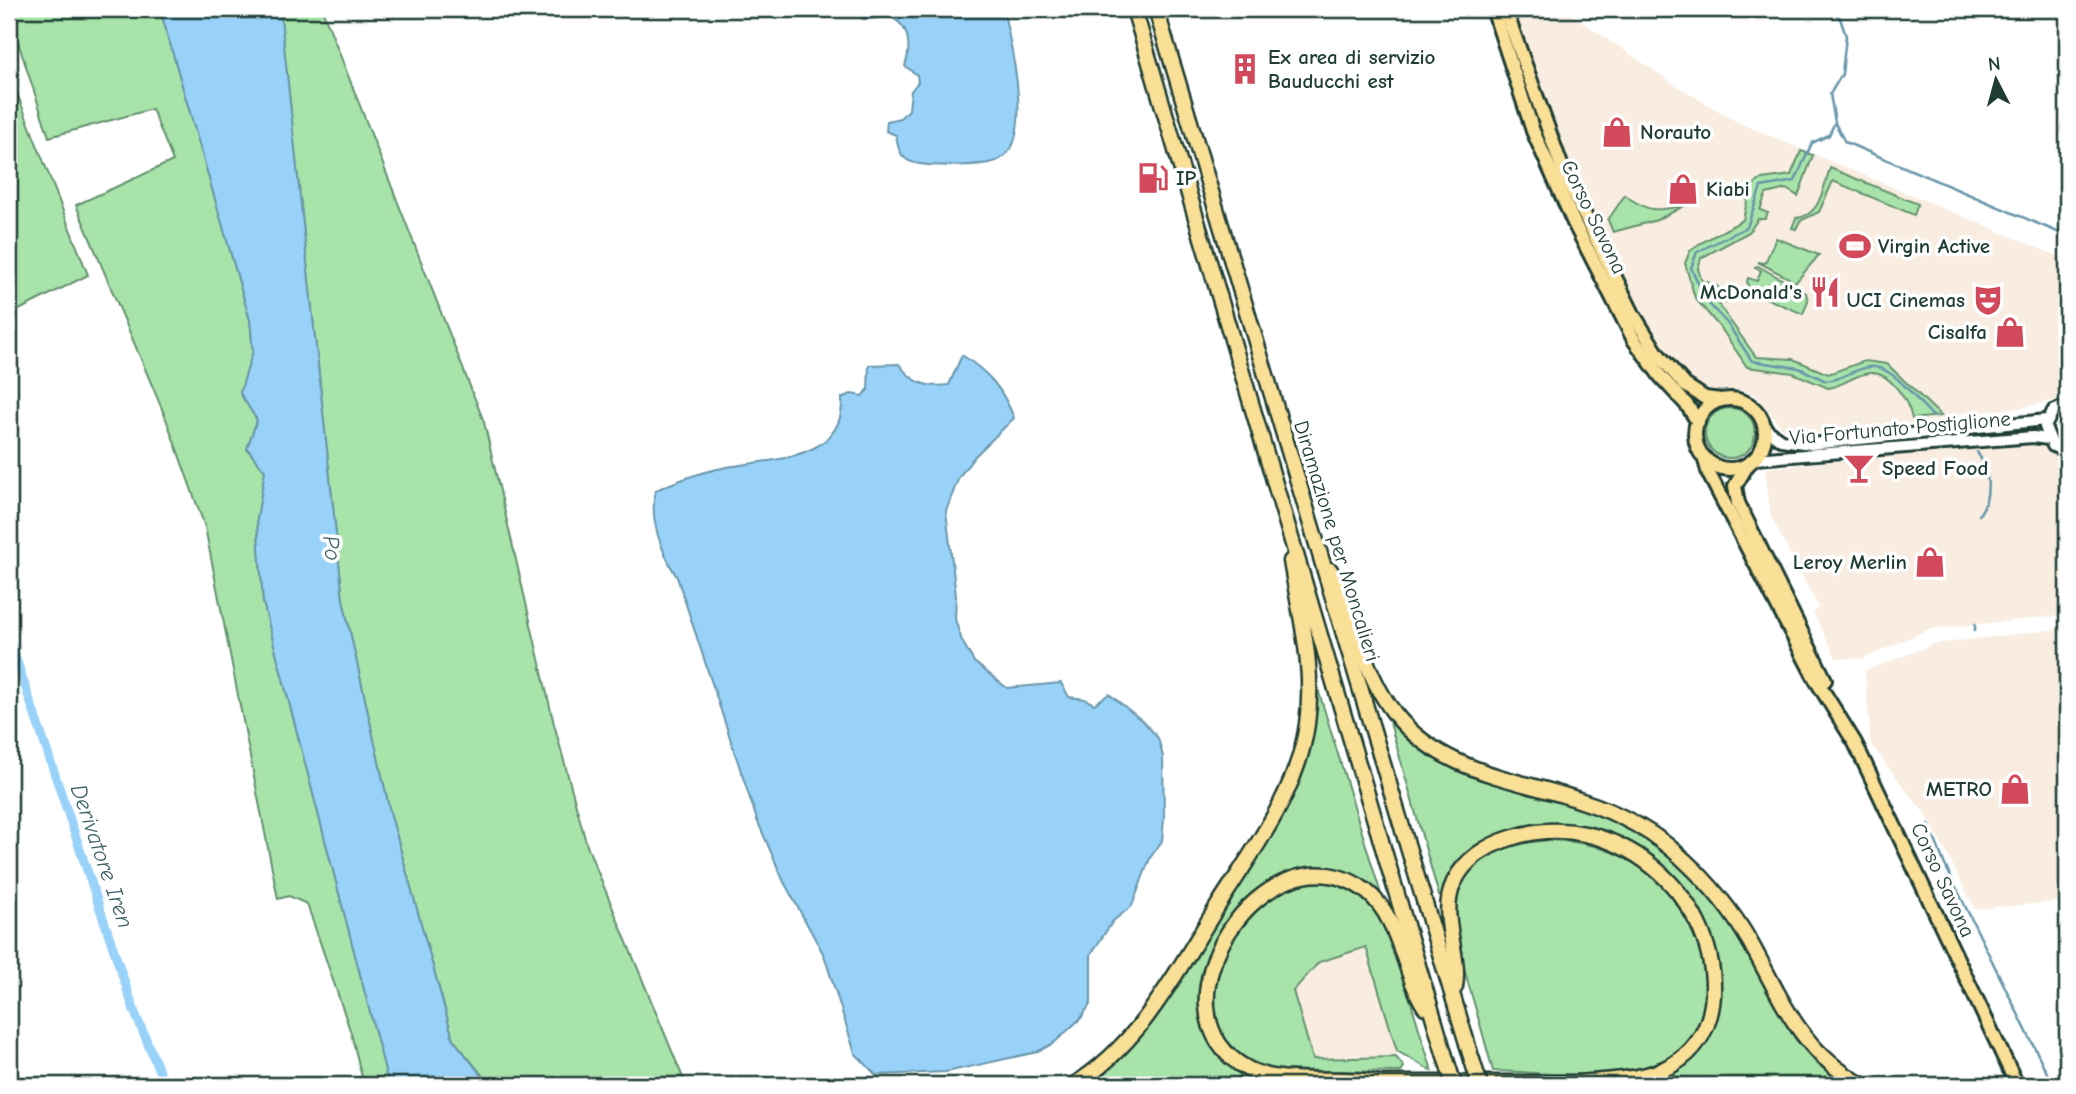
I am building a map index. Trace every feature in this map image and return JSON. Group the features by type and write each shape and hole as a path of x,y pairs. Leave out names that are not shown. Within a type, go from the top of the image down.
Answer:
{"highway":[{"name":"Diramazione per Moncalieri","path":"1135,9 1454,1085"},
{"name":"Diramazione per Moncalieri","path":"1156,9 1316,548 1480,1085"},
{"path":"1074,1085 1107,1060 1157,1002 1249,856 1292,778 1307,725 1310,667 1289,528"},
{"path":"1316,548 1336,580 1374,679 1406,725 1422,741 1458,763 1598,807 1641,828 1672,850 1717,894 1735,918 1787,1014 1811,1047 1843,1075 1862,1085"},
{"path":"1454,996 1456,967 1448,904 1455,881 1477,855 1520,835 1566,831 1614,843 1646,860 1674,885 1703,932 1713,978 1709,1020 1694,1046 1666,1068 1641,1076 1578,1083"},
{"path":"1378,1083 1355,1078 1290,1078 1261,1074 1238,1063 1220,1045 1209,1013 1212,969 1222,941 1248,906 1279,885 1304,876 1332,877 1365,890 1388,917 1414,989 1436,1023"},
{"path":"1335,1085 1614,1085"}],"main road":[{"name":"Corso Savona","path":"1493,9 1533,131 1574,223 1634,340 1698,422 1696,442 1709,474 1816,680 1828,694"},
{"name":"Corso Savona","path":"1506,9 1564,173 1633,314 1672,372 1694,393 1721,400 1740,400 1749,404 1762,419 1765,439 1735,486 1738,503 1812,649 1828,694 1855,743 2017,1085"},
{"path":"1698,422 1711,405 1721,400"},
{"path":"1704,457 1725,468 1751,461"}],"street":[{"path":"2067,405 2053,411 2046,420 2048,439 2053,446 2067,452"},
{"name":"Via Fortunato Postiglione","path":"1765,428 1782,440 1811,444 2046,420"},
{"name":"Via Fortunato Postiglione","path":"1751,461 2033,437 2048,439"}],"shaded area":[{"path":"1512,9 1563,9 1677,86 1739,123 2067,260 2067,398 2019,408 1944,415 1944,420 1799,435 1783,429 1756,396 1742,390 1712,391 1689,381 1663,350 1640,313 1565,161 1534,80"},
{"path":"2035,442 2067,457 2067,615 1929,629 1863,659 1836,658 1813,612 1819,608 1771,517 1765,468"},
{"path":"2067,628 2067,901 1975,909 1929,819 1871,745 1865,671 1934,644"},
{"path":"1366,947 1397,1051 1396,1057 1313,1059 1293,991 1319,962"}],"green space":[{"path":"9,9 160,9 250,320 253,351 240,393 257,420 247,449 265,471 257,519 263,602 389,1085 364,1085 351,1033 307,904 289,896 278,899 205,527 165,416 76,205 173,161 152,109 49,137 9,22"},
{"path":"280,9 322,9 484,422 554,724 587,846 686,1085 490,1085 453,1039 390,812 343,600"},
{"path":"9,73 88,275 9,315"},
{"path":"1801,151 1813,155 1798,196 1786,189 1766,194 1760,210 1768,213 1765,219 1758,219 1749,232 1701,258 1698,269 1702,281 1710,283 1708,288 1715,291 1717,286 1727,298 1726,303 1721,301 1719,305 1756,357 1793,359 1828,374 1865,361 1887,364 1941,416 1912,419 1907,404 1897,389 1885,377 1877,374 1865,374 1828,388 1793,373 1747,367 1723,331 1695,298 1685,263 1690,251 1743,220 1750,187 1762,179 1791,175"},
{"path":"1830,168 1918,204 1914,215 1833,181 1819,212 1800,221 1796,229 1792,228 1796,218 1810,213 1815,207"},
{"path":"1625,195 1642,206 1655,209 1686,205 1657,220 1613,232 1608,220"},
{"path":"1776,238 1819,255 1796,282 1758,262 1765,263"},
{"path":"1758,266 1806,293 1808,301 1803,314 1749,291 1748,278 1757,281 1761,271 1755,268"},
{"path":"1730,408 1747,416 1755,433 1747,450 1730,458 1713,450 1705,433 1713,416"},
{"path":"1317,686 1380,891 1358,877 1339,870 1323,868 1295,872 1268,883 1244,902 1224,925 1209,952 1201,981 1200,1010 1212,1045 1252,1080 1200,1085 1086,1085 1122,1056 1265,842 1315,711"},
{"path":"1387,712 1423,749 1454,769 1601,815 1629,828 1674,859 1722,911 1796,1040 1816,1063 1846,1085 1769,1085 1668,1076 1703,1046 1718,1006 1683,888 1656,861 1625,842 1552,825 1532,827 1496,837 1444,895 1439,896"},
{"path":"1550,840 1591,846 1630,861 1653,877 1671,896 1686,919 1698,945 1705,973 1706,1000 1700,1025 1686,1047 1662,1063 1624,1073 1602,1075 1493,1071 1461,953 1457,903 1462,883 1474,866 1492,854 1517,845"},
{"path":"1307,881 1349,890 1364,899 1375,911 1392,943 1432,1071 1397,1051 1366,947 1319,962 1293,991 1313,1059 1396,1057 1404,1067 1401,1072 1271,1070 1239,1053 1220,1030 1214,1001 1218,971 1231,942 1251,915 1277,894"}],"water":[{"name":"Po","path":"160,9 280,9 343,600 390,812 453,1039 489,1085 389,1085 263,602 257,519 265,471 247,448 257,420 240,393 253,351 250,320"},
{"path":"860,9 1003,9 1018,94 1017,128 1014,142 1007,153 989,163 964,165 923,164 903,157 896,135 886,131 887,121 900,118 909,110 911,91 918,82 917,75 905,66 908,38 902,25 896,20 889,17 861,18"},
{"path":"962,355 994,382 1014,418 975,456 959,477 946,511 956,596 955,619 962,641 974,662 1007,688 1061,683 1069,697 1085,699 1094,704 1109,694 1145,723 1158,738 1163,757 1162,841 1150,858 1132,906 1113,921 1091,954 1091,1003 1081,1018 1054,1043 1037,1052 946,1072 876,1075 855,1053 824,955 784,882 757,820 677,577 658,535 654,501 656,490 704,472 788,457 820,444 832,433 840,418 842,398 851,394 862,396 868,390 869,365 899,364 909,376 920,383 949,385"}],"waterway":[{"path":"1829,9 1840,18 1846,36 1842,74 1830,94 1835,122 1829,135 1812,143 1795,181 1761,187 1747,227 1697,252 1691,268 1707,302 1727,323 1752,361 1799,368 1826,381 1863,368 1878,368 1896,378 1934,417"},
{"path":"1835,123 1845,142 2067,236"},
{"path":"1977,452 1985,467 1988,484 1986,500 1979,515"},
{"path":"1975,624 1975,630"},
{"name":"Derivatore Iren","path":"9,638 135,1013 165,1085"},
{"path":"1929,824 1944,863 2053,1085"}],"place":[{"name":"Ex area di servizio Bauducchi est","path":"1245,69"},
{"name":"Norauto","path":"1617,132"},
{"name":"IP","path":"1153,178"},
{"name":"Kiabi","path":"1683,189"},
{"name":"Virgin Active","path":"1855,246"},
{"name":"McDonald's","path":"1825,292"},
{"name":"UCI Cinemas","path":"1988,300"},
{"name":"Cisalfa","path":"2010,332"},
{"name":"Speed Food","path":"1859,468"},
{"name":"Leroy Merlin","path":"1930,562"},
{"name":"METRO","path":"2015,789"}]}
